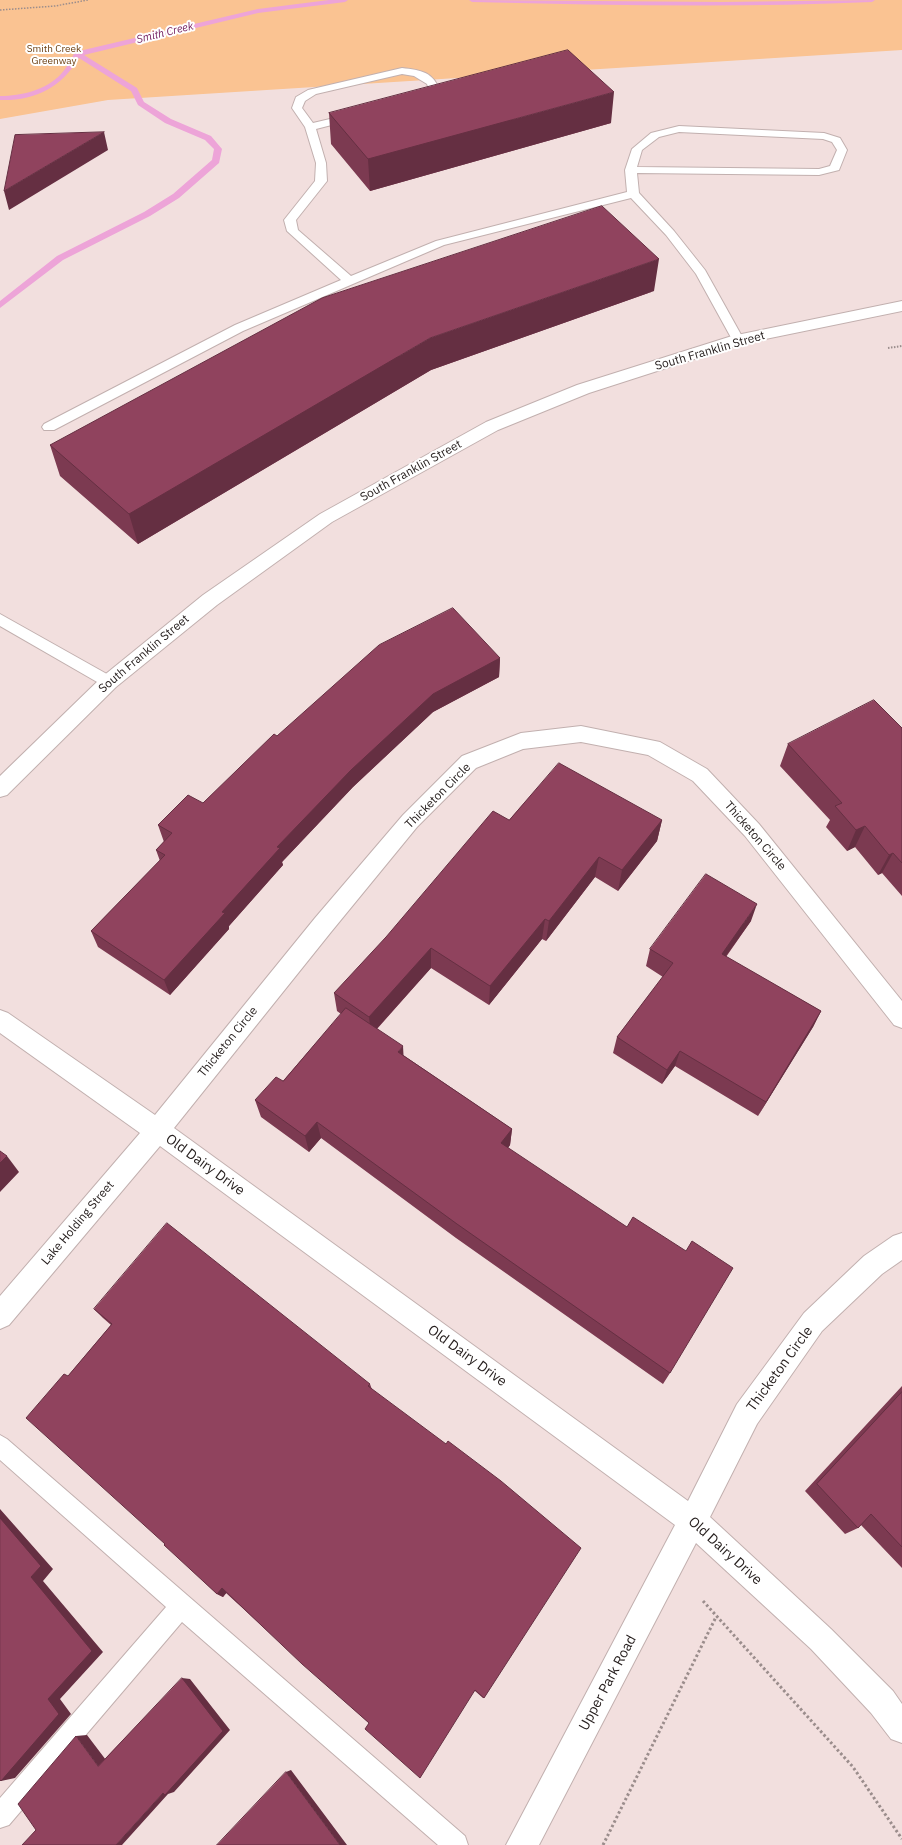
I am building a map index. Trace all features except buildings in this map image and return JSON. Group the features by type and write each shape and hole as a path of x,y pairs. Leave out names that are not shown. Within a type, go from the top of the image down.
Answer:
{"street":[{"name":"South Franklin Street","path":"0,789 109,682 210,600 326,518 492,426 583,389 738,340 902,306"},
{"name":"Thicketon Circle","path":"157,1131 323,925 410,821 469,762 521,741 581,734 653,748 700,775 752,830 902,1018"},
{"name":"Old Dairy Drive","path":"0,1020 157,1131 694,1521 821,1639 882,1702 902,1728"},
{"name":"Lake Holding Street","path":"0,1316 157,1131"},
{"name":"Thicketon Circle","path":"694,1521 747,1414 814,1322 873,1265 902,1245"},
{"name":"Upper Park Road","path":"522,1845 694,1521"}],"lane":[{"path":"348,281 293,231 290,220 321,181 321,163 310,127 297,108 300,99 312,92 402,71 417,73 432,82 435,92 428,100 413,103"},
{"path":"310,127 362,115"},
{"path":"630,170 819,172 835,168 842,150 836,140 824,136 679,129 655,135 637,149 630,170 634,194 670,233 701,274 738,340"},
{"path":"49,427 239,328 440,243 634,194"},
{"path":"0,618 109,682"},
{"path":"0,1446 181,1606 456,1845"},
{"path":"0,1816 181,1606"}],"path":[{"path":"0,10 36,9 88,0"},
{"path":"888,348 902,346"},
{"path":"703,1601 853,1767 902,1839"},
{"path":"603,1845 716,1616"}],"green space":[{"name":"Smith Creek Greenway","path":"0,0 902,0 902,50 108,100 0,119"}],"waterway":[{"name":"Smith Creek","path":"78,54 258,11 345,0"},
{"name":"Smith Creek","path":"472,0 722,4 872,0"},
{"name":"Smith Creek","path":"0,98 26,96 51,85 64,75 78,54"},
{"path":"0,305 60,258 147,214 176,196 216,161 218,149 208,138 168,121 141,103 134,90 78,54"}]}
